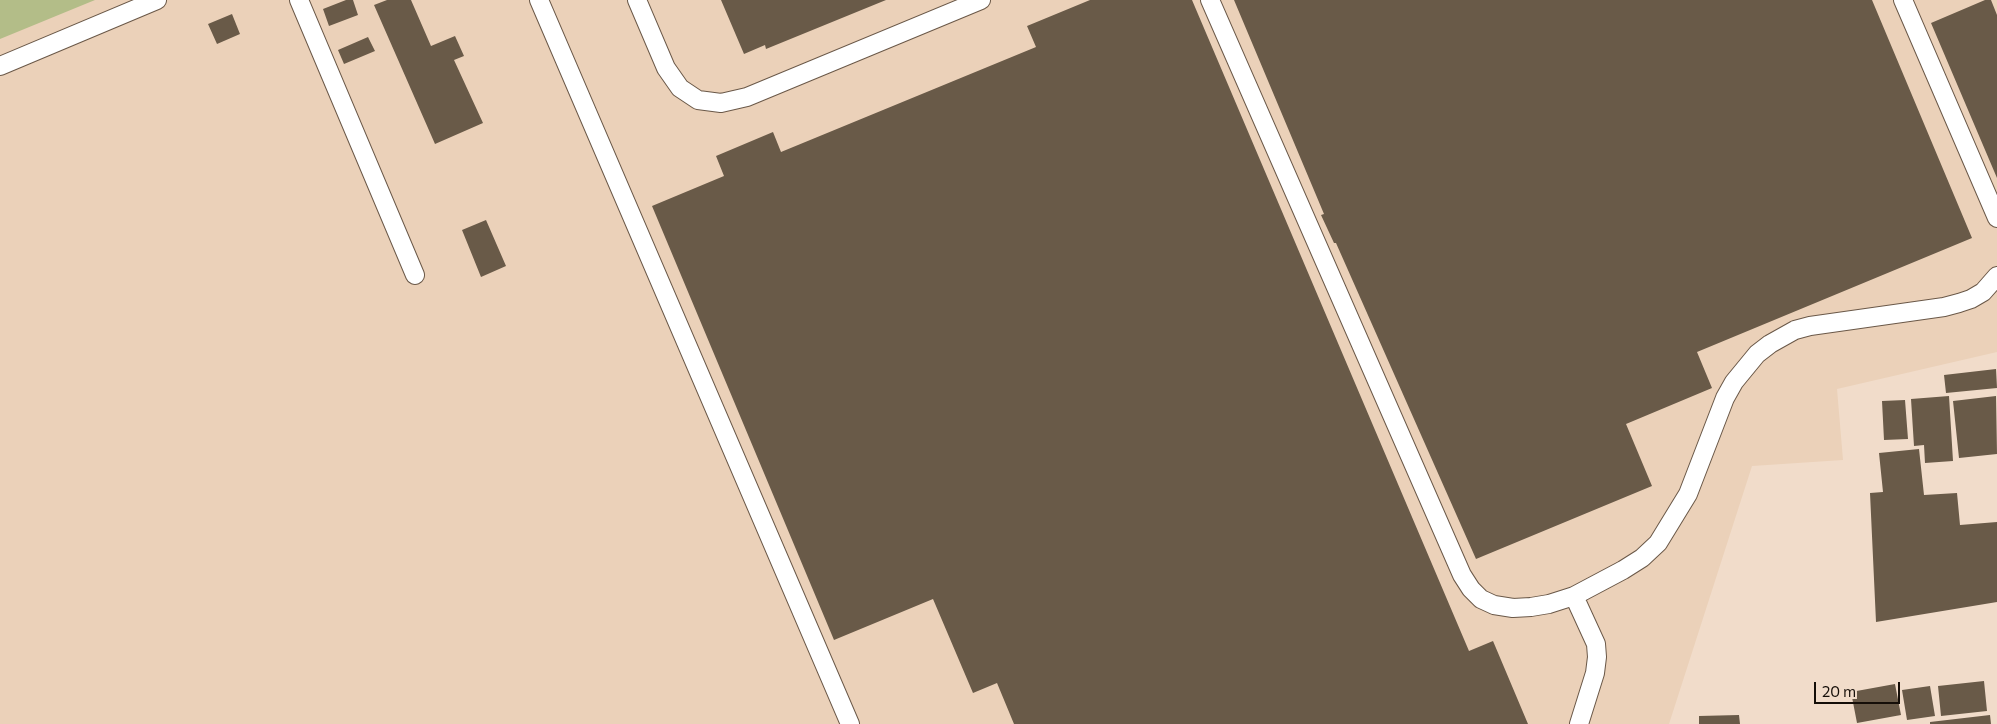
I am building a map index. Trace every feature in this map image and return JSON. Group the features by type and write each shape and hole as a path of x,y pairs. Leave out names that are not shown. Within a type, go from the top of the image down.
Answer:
{"lane":[{"path":"0,66 157,0"},
{"path":"299,0 415,275"},
{"path":"539,0 850,724"},
{"path":"637,0 666,68 680,88 698,100 721,103 747,97 981,0"},
{"path":"1210,0 1462,575 1476,594 1494,605 1514,608 1531,607 1549,604 1574,596 1624,570 1642,558 1658,543 1688,494 1725,398 1744,369 1757,354 1770,344 1795,330 1810,326 1944,306 1965,301 1983,292 1997,276"},
{"path":"1903,0 1997,218"},
{"path":"1574,596 1596,644 1595,673 1579,724"}],"shaded area":[{"path":"0,0 1997,0 1997,352 1837,389 1843,460 1752,466 1669,724 0,724"}],"green space":[{"path":"0,0 95,0 0,39"}],"building":[{"path":"346,0 353,0 358,15 329,26 323,9"},
{"path":"387,0 411,0 431,46 455,36 464,56 454,60 483,123 435,144 374,5"},
{"path":"721,0 886,0 766,49 765,45 744,54"},
{"path":"1090,0 1192,0 1469,651 1493,641 1528,724 1014,724 997,683 973,693 933,599 834,640 652,206 724,176 716,156 773,132 781,152 1036,47 1027,26"},
{"path":"1234,0 1872,0 1972,238 1697,352 1712,388 1626,424 1652,486 1476,559 1336,243 1334,243 1321,215 1324,214"},
{"path":"1985,0 1991,0 1997,15 1997,178 1931,23"},
{"path":"232,14 240,34 217,44 208,24"},
{"path":"368,37 375,51 344,64 338,50"},
{"path":"486,220 506,266 481,277 462,230"},
{"path":"1996,369 1997,388 1946,393 1944,375"},
{"path":"1949,396 1953,461 1925,463 1924,445 1914,446 1911,399"},
{"path":"1996,396 1997,454 1959,458 1953,401"},
{"path":"1905,400 1908,439 1884,440 1882,401"},
{"path":"1919,449 1924,495 1957,493 1960,525 1997,522 1997,602 1876,622 1870,493 1883,492 1879,453"},
{"path":"1984,681 1987,711 1941,716 1938,686"},
{"path":"1895,684 1901,715 1857,723 1851,692"},
{"path":"1930,686 1935,716 1907,720 1902,690"},
{"path":"1739,715 1740,724 1699,724 1699,716"},
{"path":"1990,715 1991,724 1930,724 1930,722"}]}
